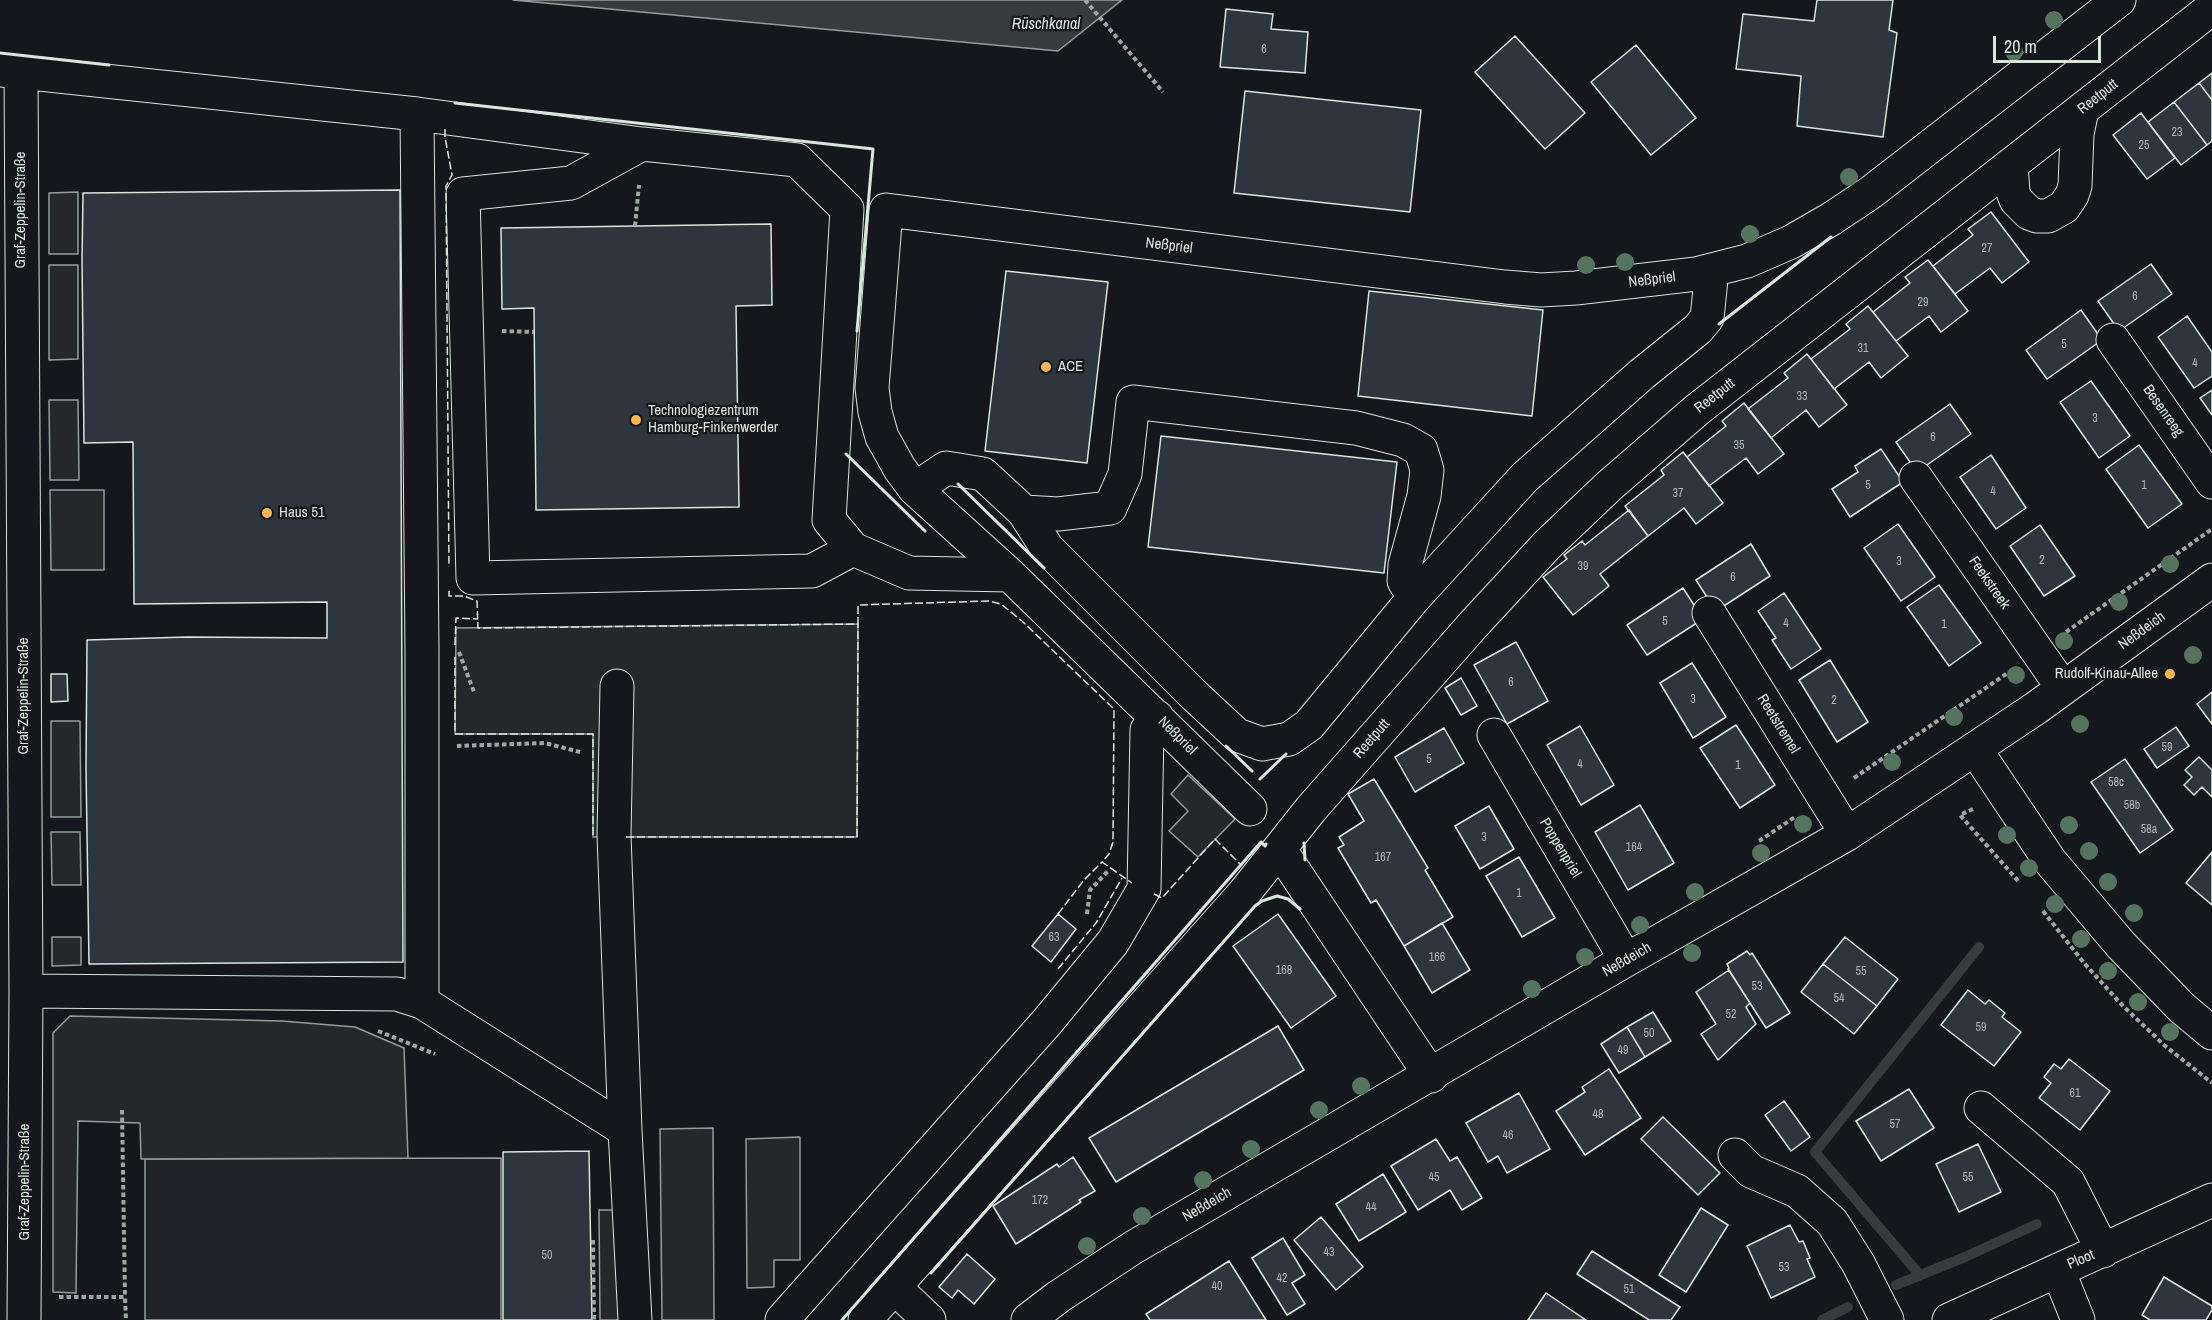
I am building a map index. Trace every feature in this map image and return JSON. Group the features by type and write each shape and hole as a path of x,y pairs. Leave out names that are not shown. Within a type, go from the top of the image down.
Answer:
{"street":[{"name":"Neßpriel","path":"1250,809 1010,575 915,489 900,469 882,437 875,412 872,388 886,210 1504,287 1541,290 1666,279 1748,261 1791,242 1870,193 2119,0"},
{"name":"Reetputt","path":"865,1320 1280,850 1311,809 1473,625 1547,545 1609,486 1698,409 2212,8"},
{"path":"10,71 417,114 642,144 797,159 847,209 829,520 854,549 909,573 1010,575"},
{"name":"Graf-Zeppelin-Straße","path":"10,71 26,992 24,1320"},
{"path":"2012,165 2013,192 2016,200 2029,213 2048,216 2064,207 2075,186 2077,141 2082,110"},
{"path":"417,114 422,650 422,1002"},
{"path":"473,578 463,194 571,183 642,144"},
{"path":"915,489 946,468 983,474 1024,512 1047,548 1237,735 1262,744 1289,739 1309,725 1414,598 1525,477 1642,374 1698,329 1707,318 1712,270"},
{"name":"Besenreeg","path":"2114,340 2212,482"},
{"path":"1024,512 1058,514 1110,508 1125,474 1133,402 1356,428 1403,440 1420,450 1427,470 1424,496 1405,565 1404,581 1414,598"},
{"name":"Feekstreek","path":"1916,478 2063,688"},
{"path":"421,581 473,578 812,572 854,549"},
{"name":"Neßdeich","path":"1028,1320 1058,1297 1134,1247 1847,834 2063,688 2212,580"},
{"name":"Reetstremel","path":"1709,613 1847,834"},
{"path":"617,686 614,835 635,1320"},
{"path":"782,1320 1047,1022 1118,934 1144,889 1147,730 1157,717"},
{"name":"Poppenpriel","path":"1494,735 1626,960"},
{"path":"1975,748 2050,861 2064,878 2121,945 2182,1008 2212,1033"},
{"path":"1280,850 1431,1076"},
{"path":"26,992 397,994 422,1002 625,1130"},
{"path":"1981,1108 2068,1182 2103,1251"},
{"path":"1735,1155 1751,1171 1797,1191 1832,1222 1858,1263 1887,1320"},
{"name":"Ploot","path":"1949,1320 2212,1200"},
{"path":"2058,1270 2080,1318"},
{"path":"894,1287 929,1320"}],"path":[{"path":"1085,0 1163,92"},
{"path":"421,747 545,742 588,753"},
{"path":"377,1030 442,1057"},
{"path":"122,1110 125,1297"},
{"path":"593,1237 594,1320"}],"shaded area":[{"path":"78,192 78,254 49,254 49,193"},
{"path":"49,265 78,265 78,359 49,360"},
{"path":"49,400 78,400 79,480 50,480"},
{"path":"50,490 104,490 104,570 51,570"},
{"path":"858,624 857,837 593,837 593,734 455,734 456,628"},
{"path":"51,721 80,721 81,817 51,817"},
{"path":"1188,775 1235,819 1198,857 1169,831 1188,811 1171,794"},
{"path":"51,832 80,832 81,885 52,885"},
{"path":"52,937 81,937 81,965 52,966"},
{"path":"70,1016 282,1021 355,1027 404,1048 408,1158 141,1159 140,1123 78,1121 76,1293 53,1292 53,1033"},
{"path":"713,1128 714,1320 662,1320 660,1129"},
{"path":"800,1137 800,1260 774,1260 774,1287 747,1288 746,1139"},
{"path":"501,1158 501,1320 145,1320 145,1159"},
{"path":"599,1210 619,1210 619,1320 600,1320"}],"water":[{"name":"Rüschkanal","path":"513,0 1122,0 1058,51"}],"building":[{"path":"1817,0 1893,0 1889,30 1897,33 1883,137 1797,126 1801,76 1736,69 1743,14 1814,21"},
{"path":"1226,9 1273,14 1271,29 1308,32 1305,73 1220,67"},
{"path":"1515,36 1585,113 1545,149 1475,72"},
{"path":"1636,45 1696,118 1651,155 1591,82"},
{"path":"2212,73 2212,100 2199,83"},
{"path":"2199,83 2212,100 2212,141 2207,145 2174,102"},
{"path":"1245,91 1421,110 1410,212 1234,193"},
{"path":"2174,102 2207,145 2181,165 2148,122"},
{"path":"2141,113 2175,158 2147,179 2113,135"},
{"name":"Haus 51","path":"400,190 403,962 89,964 87,640 187,637 327,638 327,602 134,604 133,442 84,443 83,193"},
{"path":"1991,212 2029,262 2002,283 1990,268 1955,294 1933,266 1973,235 1968,229"},
{"name":"Technologiezentrum Hamburg-Finkenwerder","path":"771,224 772,305 736,306 739,507 536,510 534,308 502,309 501,228"},
{"path":"1928,260 1968,311 1941,332 1929,316 1896,341 1873,312 1910,283 1905,277"},
{"path":"2151,264 2172,294 2119,331 2098,301"},
{"name":"ACE","path":"1006,271 1108,282 1087,463 985,451"},
{"path":"1369,291 1543,310 1532,416 1358,396"},
{"path":"1868,306 1908,356 1881,378 1869,362 1834,389 1811,359 1850,329 1846,324"},
{"path":"2081,310 2102,340 2047,379 2026,350"},
{"path":"2187,316 2212,352 2212,376 2194,388 2158,337"},
{"path":"1807,354 1847,405 1819,427 1806,410 1771,438 1748,409 1788,378 1784,373"},
{"path":"2091,381 2130,436 2099,458 2060,402"},
{"path":"2212,390 2212,415 2200,398"},
{"path":"1744,403 1784,454 1758,474 1746,458 1709,486 1687,457 1726,426 1722,421"},
{"path":"1950,404 1971,434 1917,472 1896,442"},
{"path":"1161,436 1397,462 1384,573 1148,547"},
{"path":"2139,445 2182,504 2148,528 2106,469"},
{"path":"1881,449 1903,482 1850,517 1832,489 1858,472 1855,466"},
{"path":"1683,452 1723,503 1696,524 1684,508 1648,536 1625,506 1664,475 1661,470"},
{"path":"1991,455 2026,508 1996,529 1960,477"},
{"path":"1629,510 1648,536 1600,574 1609,586 1573,615 1543,577 1567,559 1564,555 1582,541 1585,545"},
{"path":"1898,524 1935,577 1901,601 1864,548"},
{"path":"2040,525 2075,576 2044,596 2010,546"},
{"path":"1751,544 1770,576 1716,611 1696,580"},
{"path":"1939,585 1981,643 1949,666 1907,607"},
{"path":"1683,588 1703,619 1647,655 1627,625"},
{"path":"1784,593 1821,649 1791,669 1772,640 1776,638 1758,611"},
{"path":"1516,642 1548,701 1507,724 1474,665"},
{"path":"1830,660 1868,722 1837,742 1799,680"},
{"path":"1692,663 1726,717 1693,738 1660,683"},
{"path":"51,674 67,674 68,701 51,702"},
{"path":"1461,678 1477,706 1461,715 1445,688"},
{"path":"2212,692 2212,724 2197,704"},
{"path":"1736,725 1775,785 1740,808 1700,748"},
{"path":"1580,726 1614,785 1581,805 1547,745"},
{"path":"2176,727 2189,746 2157,768 2144,749"},
{"path":"1444,728 1464,763 1415,792 1395,757"},
{"path":"2199,757 2212,770 2212,797 2202,787 2194,795 2184,785 2192,777 2185,770"},
{"path":"2125,759 2173,830 2140,853 2091,782"},
{"path":"1374,779 1428,868 1425,870 1453,917 1404,946 1376,900 1371,903 1338,848 1344,845 1339,837 1364,821 1348,794"},
{"path":"1640,805 1674,863 1628,890 1595,832"},
{"path":"1489,806 1514,849 1480,869 1455,826"},
{"path":"2212,852 2212,905 2186,883"},
{"path":"1519,857 1555,918 1522,937 1486,876"},
{"path":"1058,914 1076,929 1051,962 1032,946"},
{"path":"1278,914 1336,996 1291,1028 1233,946"},
{"path":"1442,923 1470,970 1432,993 1404,946"},
{"path":"1845,937 1898,979 1877,1006 1823,964"},
{"path":"1747,951 1750,955 1752,953 1790,1013 1766,1028 1728,969 1727,964"},
{"path":"1823,964 1877,1006 1854,1034 1801,992"},
{"path":"1729,970 1750,1003 1746,1007 1756,1024 1718,1060 1701,1034 1716,1024 1696,992"},
{"path":"1968,990 1985,1004 1989,1000 2005,1013 2002,1017 2021,1032 1994,1066 1941,1025"},
{"path":"1653,1012 1671,1041 1645,1057 1627,1027"},
{"path":"1278,1026 1304,1070 1116,1182 1089,1138"},
{"path":"1627,1027 1645,1057 1619,1073 1601,1044"},
{"path":"2069,1059 2110,1091 2080,1130 2039,1098 2051,1083 2044,1077 2054,1064 2061,1069"},
{"path":"1609,1069 1641,1118 1585,1155 1556,1111 1585,1092 1582,1087"},
{"path":"1909,1089 1934,1128 1881,1161 1856,1121"},
{"path":"1519,1093 1550,1149 1507,1173 1498,1156 1488,1162 1466,1123"},
{"path":"1784,1101 1810,1137 1791,1151 1765,1115"},
{"path":"1663,1117 1720,1173 1698,1195 1641,1139"},
{"path":"1436,1139 1450,1161 1457,1157 1482,1198 1462,1210 1450,1190 1418,1210 1391,1166"},
{"path":"1978,1144 2001,1192 1959,1212 1936,1164"},
{"path":"589,1151 592,1320 503,1320 503,1152"},
{"path":"1073,1157 1095,1191 1016,1244 993,1206 1057,1164 1059,1167"},
{"path":"1383,1174 1406,1212 1359,1241 1336,1204"},
{"path":"1701,1208 1728,1225 1686,1292 1659,1275"},
{"path":"1321,1217 1363,1267 1336,1290 1294,1240"},
{"path":"1790,1225 1799,1242 1803,1241 1810,1258 1807,1259 1815,1277 1771,1298 1747,1246"},
{"path":"1283,1238 1305,1275 1292,1283 1305,1304 1287,1315 1252,1258"},
{"path":"1592,1251 1680,1307 1671,1320 1649,1320 1577,1274"},
{"path":"967,1254 995,1279 974,1304 958,1290 952,1298 939,1287"},
{"path":"1229,1261 1266,1320 1150,1320 1146,1314"},
{"path":"2164,1277 2212,1306 2206,1320 2150,1320 2142,1315"},
{"path":"1546,1293 1586,1320 1528,1320"}],"waterway":[{"path":"1919,1274 1815,1152 1979,947"},
{"path":"1896,1285 2037,1224"},
{"path":"1822,1320 1848,1307"}],"fence":[{"path":"445,129 452,175 446,186 449,567"},
{"path":"449,591 449,596 464,596 477,601 478,628 858,624 858,605 989,601 1001,604 1022,621 1114,709 1113,842 1109,854 1102,862 1132,883"},
{"path":"455,645 456,618 478,619"},
{"path":"626,837 857,837 858,624"},
{"path":"455,657 455,734 593,734 593,837"},
{"path":"1154,894 1162,898 1215,839 1241,865"},
{"path":"1058,914 1084,880 1102,862"},
{"path":"1058,969 1096,923 1122,878"}],"wall":[{"path":"0,53 109,65"},
{"path":"455,103 873,149 857,331"},
{"path":"1719,324 1831,237"},
{"path":"846,454 925,531"},
{"path":"958,484 1044,568"},
{"path":"1226,746 1252,771"},
{"path":"1260,779 1286,754"},
{"path":"842,1320 1261,842 1265,846 1266,844"},
{"path":"1304,843 1305,860"},
{"path":"931,1273 1255,906 1277,896 1288,899 1300,909"}],"place":[{"name":"ACE","path":"1046,367"},
{"name":"Technologiezentrum Hamburg-Finkenwerder","path":"636,420"},
{"name":"Haus 51","path":"267,513"},
{"name":"Rudolf-Kinau-Allee","path":"2170,674"}]}
